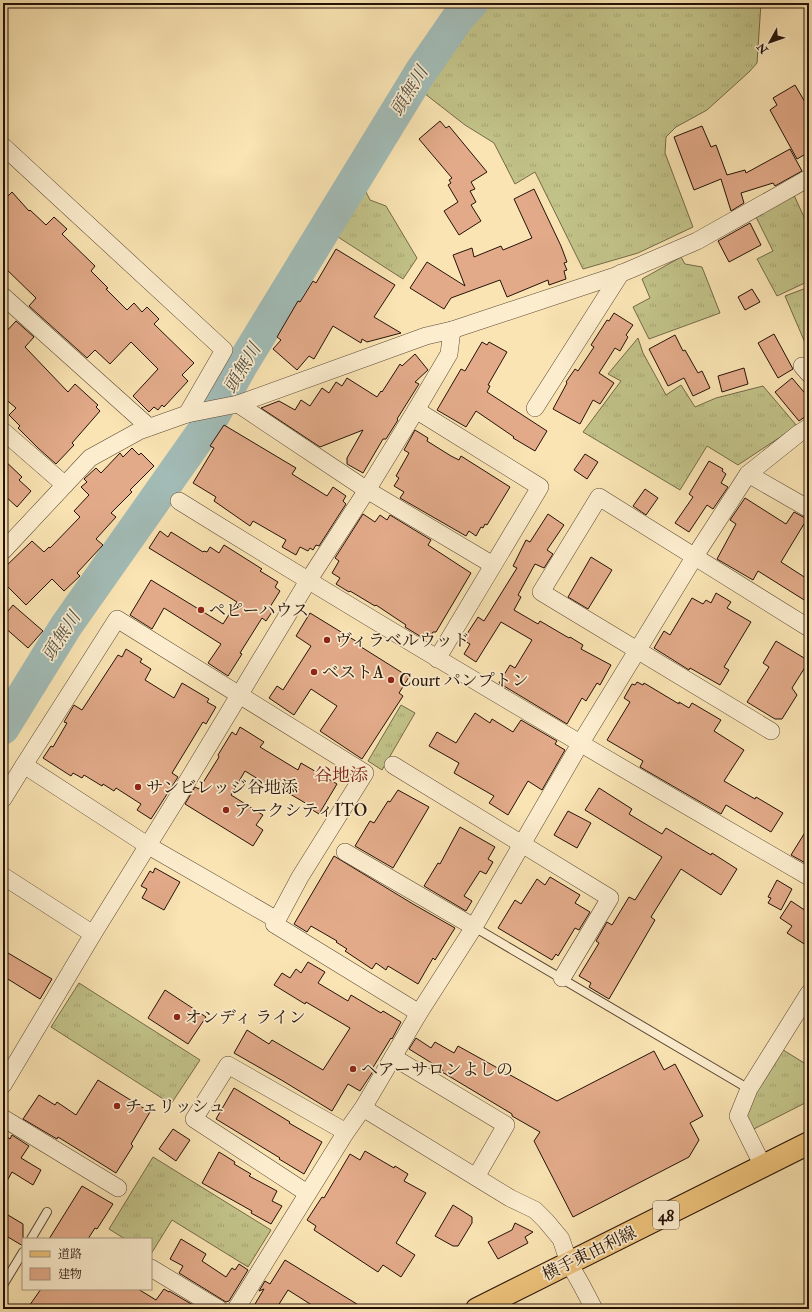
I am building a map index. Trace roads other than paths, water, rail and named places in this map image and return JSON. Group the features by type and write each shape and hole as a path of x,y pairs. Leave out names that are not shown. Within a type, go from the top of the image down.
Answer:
{"main road":[{"name":"横手東由利線","path":"477,1309 809,1143"}],"street":[{"path":"3,146 224,350 187,414"},
{"path":"3,550 90,458 139,431 187,414 238,404 426,336 452,330 621,273 697,241 809,178"},
{"path":"535,408 621,273"},
{"path":"3,296 149,427"},
{"path":"3,1085 308,581 367,490 416,410 449,354 452,330"},
{"path":"238,404 367,490 493,565"},
{"path":"416,410 540,487 437,659"},
{"path":"236,1309 307,1193 363,1108 419,1013 474,927 580,744 695,556 748,474 809,427"},
{"path":"3,431 65,485"},
{"path":"748,474 809,509"},
{"path":"771,731 541,592 599,497 809,628"},
{"path":"179,501 437,659 809,877"},
{"path":"3,799 117,619 365,773 300,877 274,924 419,1013"},
{"path":"24,766 147,845 277,920"},
{"path":"393,766 610,898 562,978"},
{"path":"345,852 474,927"},
{"path":"3,876 93,934"},
{"path":"763,1166 738,1116 749,1089 809,994"},
{"path":"393,1057 506,1125 476,1177"},
{"path":"307,1193 194,1119 228,1065 346,1132"},
{"path":"363,1108 510,1198 535,1210 561,1239 569,1263 594,1309"},
{"path":"3,1118 118,1188"},
{"path":"152,1269 219,1309"}],"lane":[{"path":"474,927 749,1089"},
{"path":"32,1238 47,1212"},
{"path":"3,1285 22,1254"}],"waterway":[{"name":"頭無川","path":"3,728 66,626 211,420 241,366 420,73 458,18 472,3"}],"place":[{"name":"ペピーハウス","path":"201,610"},
{"name":"ヴィラベルウッド","path":"327,640"},
{"name":"ベストA","path":"314,672"},
{"name":"Court パンプトン","path":"391,680"},
{"name":"サンビレッジ谷地添","path":"138,787"},
{"name":"アークシティITO","path":"226,810"},
{"name":"オンディ ライン","path":"177,1017"},
{"name":"ヘアーサロンよしの","path":"353,1069"},
{"name":"チェリッシュ","path":"117,1106"}],"district":[{"name":"谷地添","path":"341,775"}]}
